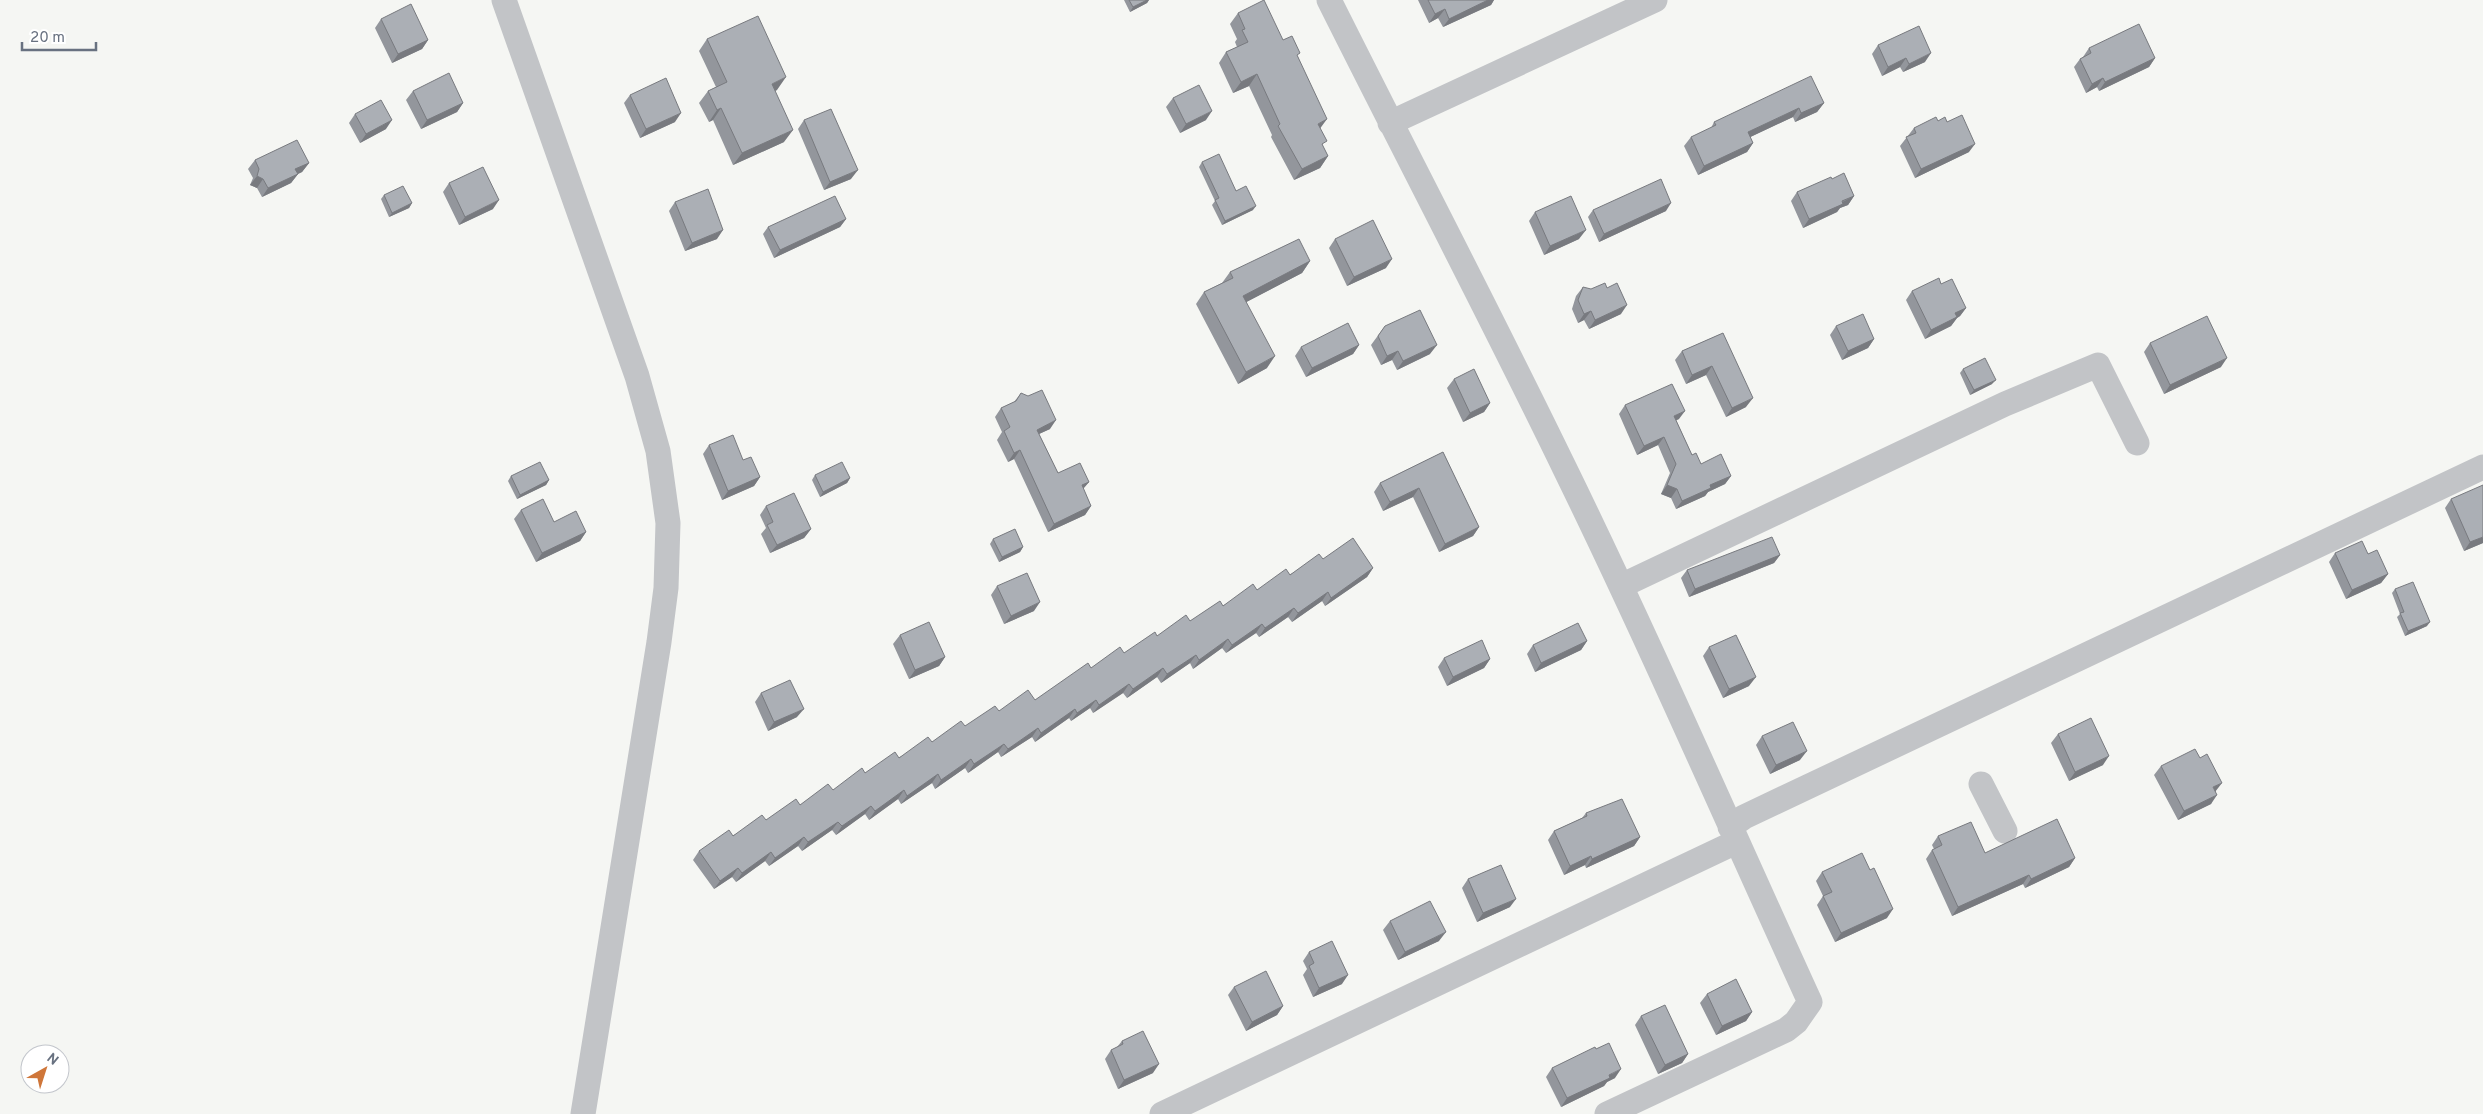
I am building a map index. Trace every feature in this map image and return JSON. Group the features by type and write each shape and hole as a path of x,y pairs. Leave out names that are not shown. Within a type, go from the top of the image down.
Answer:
{"street":[{"path":"504,0 643,393 658,451 668,523 666,588 659,642 583,1114"},
{"path":"1329,0 1477,291 1621,586 1671,692 1733,834 1810,1002 1796,1022 1786,1030 1607,1114"},
{"path":"1390,123 1655,0"},
{"path":"1621,586 2005,404 2098,365 2137,443"},
{"path":"1162,1114 1733,834 1744,817 2483,467"},
{"path":"1981,784 2005,830"}],"building":[{"path":"1129,0 1147,0 1133,7"},
{"path":"1264,0 1283,40 1292,36 1300,53 1297,55 1327,119 1318,124 1327,141 1322,144 1328,156 1302,169 1278,126 1280,124 1257,74 1241,82 1226,52 1248,42 1242,30 1245,29 1238,13"},
{"path":"1428,0 1488,0 1449,19 1445,9 1435,14"},
{"path":"411,4 428,40 398,54 381,19"},
{"path":"758,16 786,77 772,84 793,130 742,153 721,108 717,110 708,91 727,82 707,39"},
{"path":"2139,24 2155,58 2105,82 2103,78 2092,84 2080,59 2091,53 2089,48"},
{"path":"1919,26 1931,53 1909,64 1906,58 1888,67 1878,45"},
{"path":"449,73 463,103 427,120 413,91"},
{"path":"1811,76 1824,103 1801,113 1799,108 1748,132 1753,143 1704,166 1691,137 1716,125 1714,122"},
{"path":"666,78 681,113 646,129 630,95"},
{"path":"1199,85 1212,111 1186,124 1173,98"},
{"path":"381,100 392,120 366,134 355,114"},
{"path":"831,109 858,170 830,182 804,120"},
{"path":"1962,115 1975,144 1921,169 1906,137 1916,133 1914,128 1936,117 1938,121 1945,117 1947,122"},
{"path":"297,140 309,163 295,169 298,174 268,188 263,179 257,176 259,169 255,160"},
{"path":"1219,154 1236,191 1246,186 1256,206 1225,221 1215,200 1219,198 1202,162"},
{"path":"483,167 499,200 465,217 449,183"},
{"path":"1844,173 1854,196 1842,201 1843,204 1809,219 1797,192"},
{"path":"1661,179 1671,203 1604,234 1593,210"},
{"path":"403,186 412,203 392,213 384,195"},
{"path":"708,189 723,230 692,243 675,202"},
{"path":"835,196 846,219 780,250 768,227"},
{"path":"1571,196 1586,230 1550,246 1535,212"},
{"path":"1373,220 1392,259 1354,277 1335,239"},
{"path":"1299,239 1310,261 1243,296 1275,356 1246,372 1204,292 1233,278 1230,272"},
{"path":"1939,278 1941,284 1952,279 1966,308 1955,313 1957,317 1931,330 1912,291"},
{"path":"1605,283 1607,288 1617,283 1627,305 1595,320 1591,311 1584,314 1578,300 1583,287 1591,289"},
{"path":"1420,310 1437,345 1403,361 1398,351 1387,356 1378,336 1385,326"},
{"path":"1863,314 1874,339 1848,351 1836,326"},
{"path":"2207,316 2227,358 2170,385 2150,343"},
{"path":"1348,323 1359,345 1312,368 1301,347"},
{"path":"1723,333 1753,398 1732,408 1712,366 1692,375 1682,351"},
{"path":"1985,358 1996,380 1974,390 1963,369"},
{"path":"1474,369 1490,403 1470,413 1454,379"},
{"path":"1672,384 1685,411 1674,416 1692,455 1696,453 1701,464 1721,454 1731,476 1710,485 1711,488 1682,501 1677,489 1667,485 1676,464 1664,437 1644,446 1625,405"},
{"path":"1042,390 1056,420 1037,430 1058,473 1080,463 1089,482 1082,485 1091,506 1054,524 1020,450 1014,453 1004,431 1010,427 1001,408 1016,401 1021,393 1028,396"},
{"path":"733,435 743,460 751,457 760,477 728,491 709,445"},
{"path":"1443,452 1479,527 1445,544 1419,488 1390,502 1380,483"},
{"path":"540,462 549,480 520,495 511,476"},
{"path":"842,462 850,478 823,492 815,475"},
{"path":"2483,485 2483,537 2470,542 2451,499"},
{"path":"794,493 811,529 777,545 767,525 773,522 766,506"},
{"path":"543,499 554,522 576,511 586,532 542,553 521,510"},
{"path":"1015,529 1023,547 1002,557 993,539"},
{"path":"1772,537 1780,555 1695,589 1687,570"},
{"path":"1353,538 1373,568 1331,598 1328,592 1298,613 1294,608 1265,628 1262,624 1232,645 1228,639 1199,660 1196,655 1167,674 1163,668 1133,689 1129,684 1099,705 1096,700 1077,713 1075,709 1041,733 1038,728 1008,749 1004,744 974,764 971,759 941,780 938,774 907,796 904,790 875,811 871,806 842,826 838,822 808,842 804,837 775,858 771,852 742,873 738,868 720,881 699,851 729,830 733,836 762,815 766,820 796,799 800,805 828,784 833,790 862,768 865,773 895,752 899,758 928,737 932,742 961,721 965,726 995,706 999,711 1028,690 1035,700 1088,663 1091,668 1120,647 1124,653 1155,632 1157,636 1186,615 1190,621 1220,601 1223,606 1253,584 1257,590 1286,569 1290,575 1319,554 1323,559"},
{"path":"2362,541 2368,554 2377,550 2388,574 2352,590 2335,553"},
{"path":"1027,573 1040,602 1011,616 997,586"},
{"path":"2413,582 2430,622 2408,631 2400,613 2404,612 2395,589"},
{"path":"929,622 945,657 915,670 900,635"},
{"path":"1578,623 1587,641 1541,663 1533,645"},
{"path":"1736,635 1756,677 1729,689 1709,647"},
{"path":"1482,640 1490,659 1453,677 1444,658"},
{"path":"790,680 804,709 774,722 761,693"},
{"path":"2091,718 2109,756 2075,772 2058,734"},
{"path":"1793,722 1807,751 1776,765 1762,736"},
{"path":"2195,749 2200,758 2207,754 2222,783 2213,787 2217,795 2184,811 2161,766"},
{"path":"1622,799 1640,837 1592,859 1591,856 1570,866 1554,831 1587,816 1586,813"},
{"path":"2057,819 2075,858 2031,879 2029,875 1958,907 1932,850 1942,845 1938,836 1971,822 1985,853"},
{"path":"1862,853 1870,870 1874,868 1893,909 1841,933 1823,896 1832,892 1822,872"},
{"path":"1501,865 1516,899 1483,913 1468,879"},
{"path":"1430,901 1446,932 1405,952 1390,921"},
{"path":"1332,941 1348,975 1319,988 1309,966 1314,963 1309,952"},
{"path":"1266,971 1283,1006 1252,1022 1234,987"},
{"path":"1736,979 1752,1012 1722,1026 1707,994"},
{"path":"1665,1005 1688,1054 1665,1065 1641,1016"},
{"path":"1143,1031 1159,1064 1124,1080 1111,1050 1123,1044 1122,1041"},
{"path":"1609,1043 1621,1069 1609,1075 1610,1078 1567,1098 1552,1068 1595,1047 1596,1049"}]}
